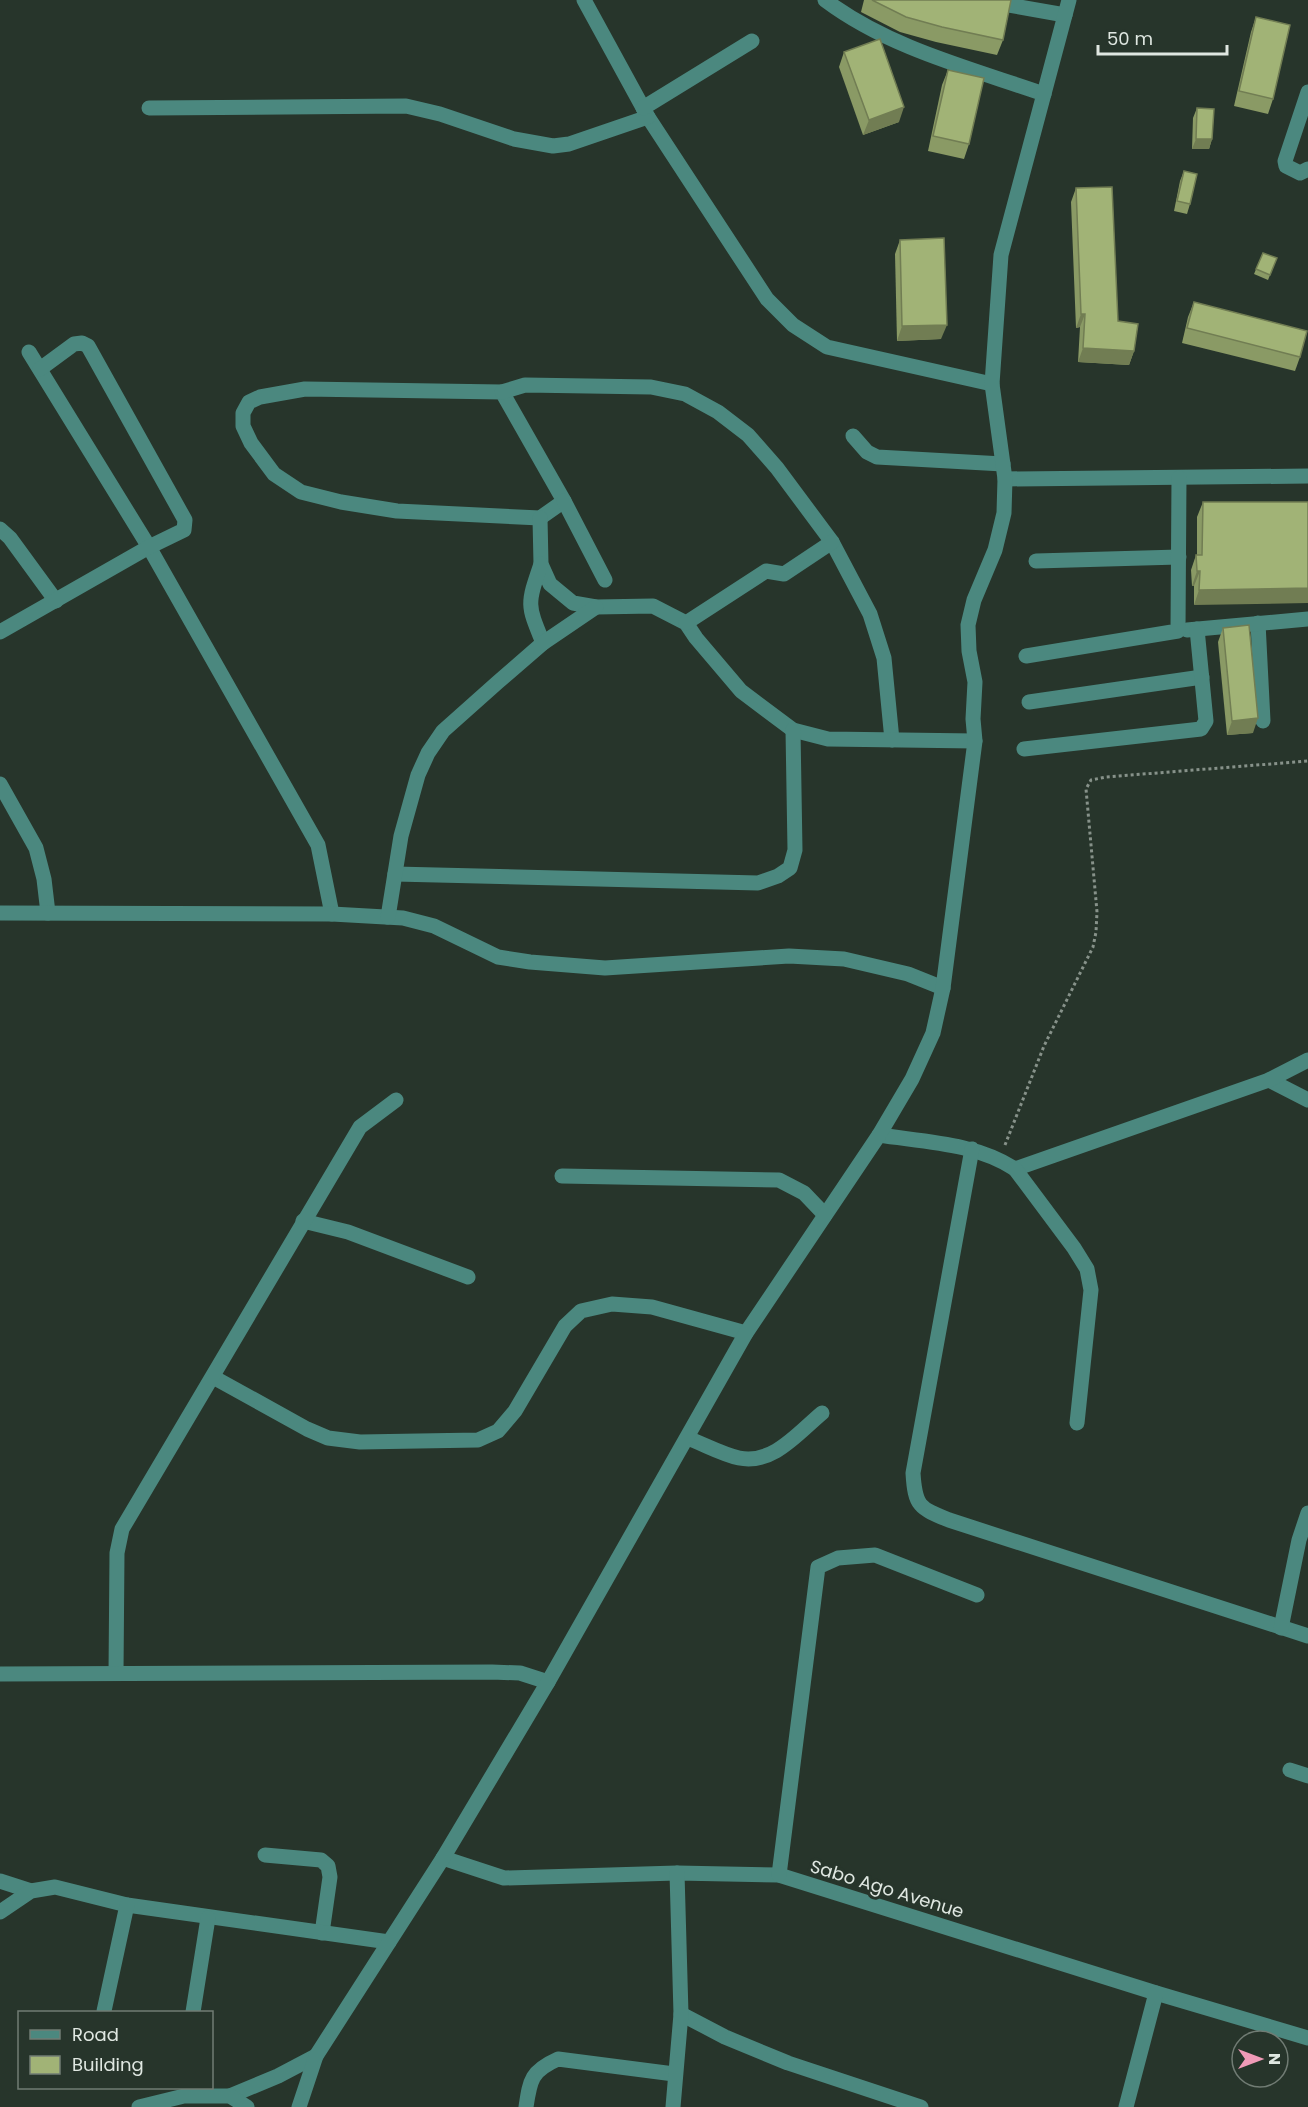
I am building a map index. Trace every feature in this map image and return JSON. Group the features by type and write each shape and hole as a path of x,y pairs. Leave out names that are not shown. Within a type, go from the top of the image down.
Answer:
{"street":[{"path":"584,0 645,113 766,299 793,324 827,347 992,384"},
{"path":"825,0 842,13 881,35 1044,94"},
{"path":"299,2107 316,2056 443,1858 548,1682 746,1333 879,1135 912,1079 933,1033 943,988 975,741 975,682 969,651 968,625 974,600 995,550 1004,513 1004,472 992,384 1001,255 1067,7 980,0"},
{"path":"149,108 406,106 440,114 514,139 553,146 569,144 645,113 752,41"},
{"path":"1308,92 1285,160 1286,166 1300,173 1308,169"},
{"path":"0,632 149,547 184,530 185,520 87,346 82,343 74,344 39,369"},
{"path":"29,352 149,547 318,845 332,914"},
{"path":"564,501 540,518 397,511 341,502 301,492 274,474 251,443 243,426 243,413 249,402 260,397 305,389 502,392 525,385 651,387 685,394 718,412 748,435 777,468 832,542 870,614 884,658 892,740"},
{"path":"502,392 564,501 605,580"},
{"path":"853,436 867,452 877,457 1004,472 1179,477 1308,476"},
{"path":"1178,630 1179,477"},
{"path":"540,518 541,564 531,594 529,609 543,643"},
{"path":"0,529 10,538 56,601"},
{"path":"686,623 766,571 784,574 832,542"},
{"path":"1036,561 1179,557"},
{"path":"541,564 550,584 573,603 596,606 653,606 686,623 741,691 793,730 828,739 975,741"},
{"path":"388,917 401,836 418,775 428,753 443,731 543,643 596,606"},
{"path":"1026,657 1178,630 1308,619"},
{"path":"1258,623 1263,721"},
{"path":"1024,748 1201,729 1206,721 1197,628"},
{"path":"1029,702 1202,677"},
{"path":"395,874 758,884 790,868 795,850 793,730"},
{"path":"0,784 36,848 44,879 48,913"},
{"path":"0,913 332,914 403,918 434,926 498,957 520,960 605,968 789,956 844,959 908,974 943,988"},
{"path":"1015,1169 1269,1080 1308,1060"},
{"path":"1269,1080 1308,1100"},
{"path":"117,1673 117,1553 122,1529 360,1127 396,1100"},
{"path":"879,1135 972,1149 999,1159 1015,1169 1074,1248 1087,1269 1091,1290 1077,1423"},
{"path":"972,1149 913,1473 915,1497 926,1511 950,1520 1308,1636"},
{"path":"562,1176 779,1180 804,1192 825,1215"},
{"path":"303,1221 348,1232 468,1277"},
{"path":"213,1377 307,1429 328,1438 360,1442 478,1440 498,1431 515,1411 565,1326 581,1311 612,1304 652,1307 746,1333"},
{"path":"687,1438 737,1457 761,1458 777,1451 822,1413"},
{"path":"1281,1628 1299,1540 1308,1514"},
{"path":"779,1875 818,1567 838,1558 875,1555 977,1594"},
{"path":"0,1674 492,1672 520,1673 548,1682"},
{"path":"1290,1770 1308,1776"},
{"path":"265,1855 321,1860 328,1866 330,1877 322,1933"},
{"name":"Sabo Ago Avenue","path":"443,1858 504,1878 676,1873 779,1875 1308,2038"},
{"path":"673,2107 674,2074 681,2014 676,1873"},
{"path":"0,1881 31,1891"},
{"path":"0,1912 31,1891 56,1887 127,1905 389,1942"},
{"path":"104,2011 127,1905"},
{"path":"194,2011 208,1918"},
{"path":"1126,2107 1156,1993"},
{"path":"681,2014 724,2037 788,2063 921,2107"},
{"path":"139,2107 184,2096 230,2096 278,2076 316,2056"},
{"path":"526,2107 530,2081 541,2067 558,2060 674,2074"},
{"path":"230,2096 247,2107"}],"path":[{"path":"999,1159 1044,1046 1094,947 1097,912 1086,789 1091,780 1308,761"}],"building":[{"path":"872,0 1011,0 1003,40 906,17"},
{"path":"1256,17 1290,25 1273,99 1239,91"},
{"path":"880,39 904,107 869,120 844,52"},
{"path":"948,70 984,78 969,144 933,136"},
{"path":"1197,108 1214,109 1212,139 1196,139"},
{"path":"1184,171 1197,174 1190,204 1177,201"},
{"path":"1112,187 1118,321 1138,324 1134,351 1083,348 1085,314 1081,314 1076,188"},
{"path":"944,238 947,325 902,326 900,240"},
{"path":"1263,253 1277,258 1270,275 1256,269"},
{"path":"1194,302 1307,331 1300,357 1187,328"},
{"path":"1203,502 1308,502 1308,588 1199,590 1200,571 1197,571 1196,555 1202,555"},
{"path":"1249,625 1258,718 1232,721 1223,628"}]}
